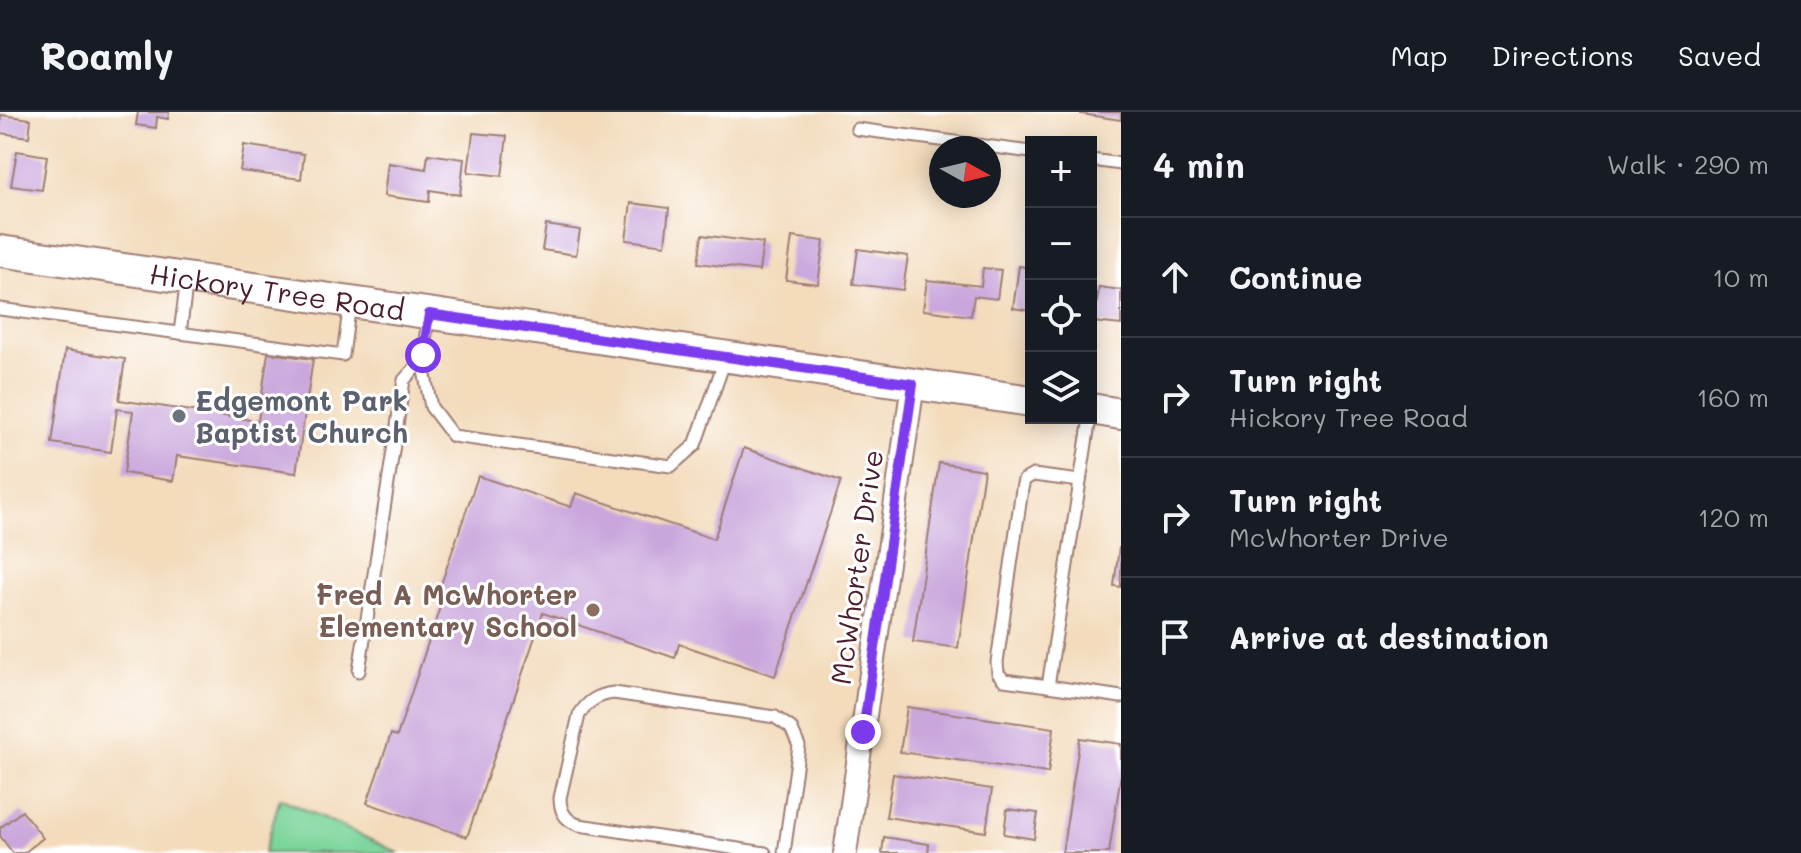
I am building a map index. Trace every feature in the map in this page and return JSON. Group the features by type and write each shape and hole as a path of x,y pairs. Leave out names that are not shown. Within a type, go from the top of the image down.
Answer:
{"street":[{"name":"Hickory Tree Road","path":"0,251 1025,400"},
{"name":"McWhorter Drive","path":"845,853 913,384"},
{"path":"1097,410 1121,414"}],"lane":[{"path":"857,129 1025,151"},
{"path":"1097,161 1121,164"},
{"path":"180,333 187,279"},
{"path":"0,309 343,355 350,302"},
{"path":"429,314 422,360 431,407 453,436 671,466 695,445 726,357"},
{"path":"359,671 404,380 422,360"},
{"path":"1048,686 1089,424"},
{"path":"1080,481 1033,475 1024,480 997,662 998,673 1004,680 1121,697"},
{"path":"765,853 579,825 567,818 560,798 579,715 585,706 593,699 614,693 775,717 784,721 796,736 799,746 784,853"}],"green space":[{"path":"280,798 399,853 264,853"}],"building":[{"path":"138,112 169,112 168,119 157,117 156,128 136,125"},
{"path":"1121,112 1121,120 1081,114"},
{"path":"1,115 31,119 29,137 0,133"},
{"path":"473,133 507,136 502,176 468,172"},
{"path":"244,145 304,154 301,179 240,171"},
{"path":"17,151 47,156 42,190 11,186"},
{"path":"428,154 464,159 460,195 430,190 429,202 384,196 388,163 426,169"},
{"path":"631,203 669,208 665,245 626,240"},
{"path":"546,225 580,230 576,255 542,250"},
{"path":"702,235 763,243 759,271 698,263"},
{"path":"792,237 824,241 818,284 786,280"},
{"path":"858,249 908,256 903,290 853,284"},
{"path":"1019,266 1025,267 1025,310 1013,308"},
{"path":"983,268 1001,270 997,299 974,296 971,316 923,310 927,280 981,286"},
{"path":"1099,287 1121,290 1121,325 1097,322"},
{"name":"Edgemont Park Baptist Church","path":"65,350 125,359 119,400 258,421 268,353 313,359 296,473 177,456 173,481 124,473 133,411 117,409 111,452 52,443"},
{"path":"744,448 841,481 775,676 679,644 675,658 543,613 467,837 367,803 391,734 397,736 444,595 438,593 478,476 571,507 576,493 714,539"},
{"path":"939,463 984,470 958,648 913,642"},
{"path":"1121,548 1121,587 1114,586"},
{"path":"907,707 1054,728 1048,773 900,752"},
{"path":"1080,738 1121,744 1121,774 1109,853 1062,853"},
{"path":"893,774 992,789 986,832 886,817"},
{"path":"1007,809 1038,813 1034,839 1004,834"},
{"path":"22,811 43,838 24,853 13,853 0,836 0,828"},
{"path":"884,837 929,844 928,853 882,853"}],"place":[{"name":"Edgemont Park Baptist Church","path":"179,416"},
{"name":"Fred A McWhorter Elementary School","path":"593,610"}],"route":[{"path":"423,355 429,314 913,384 863,732"}]}
